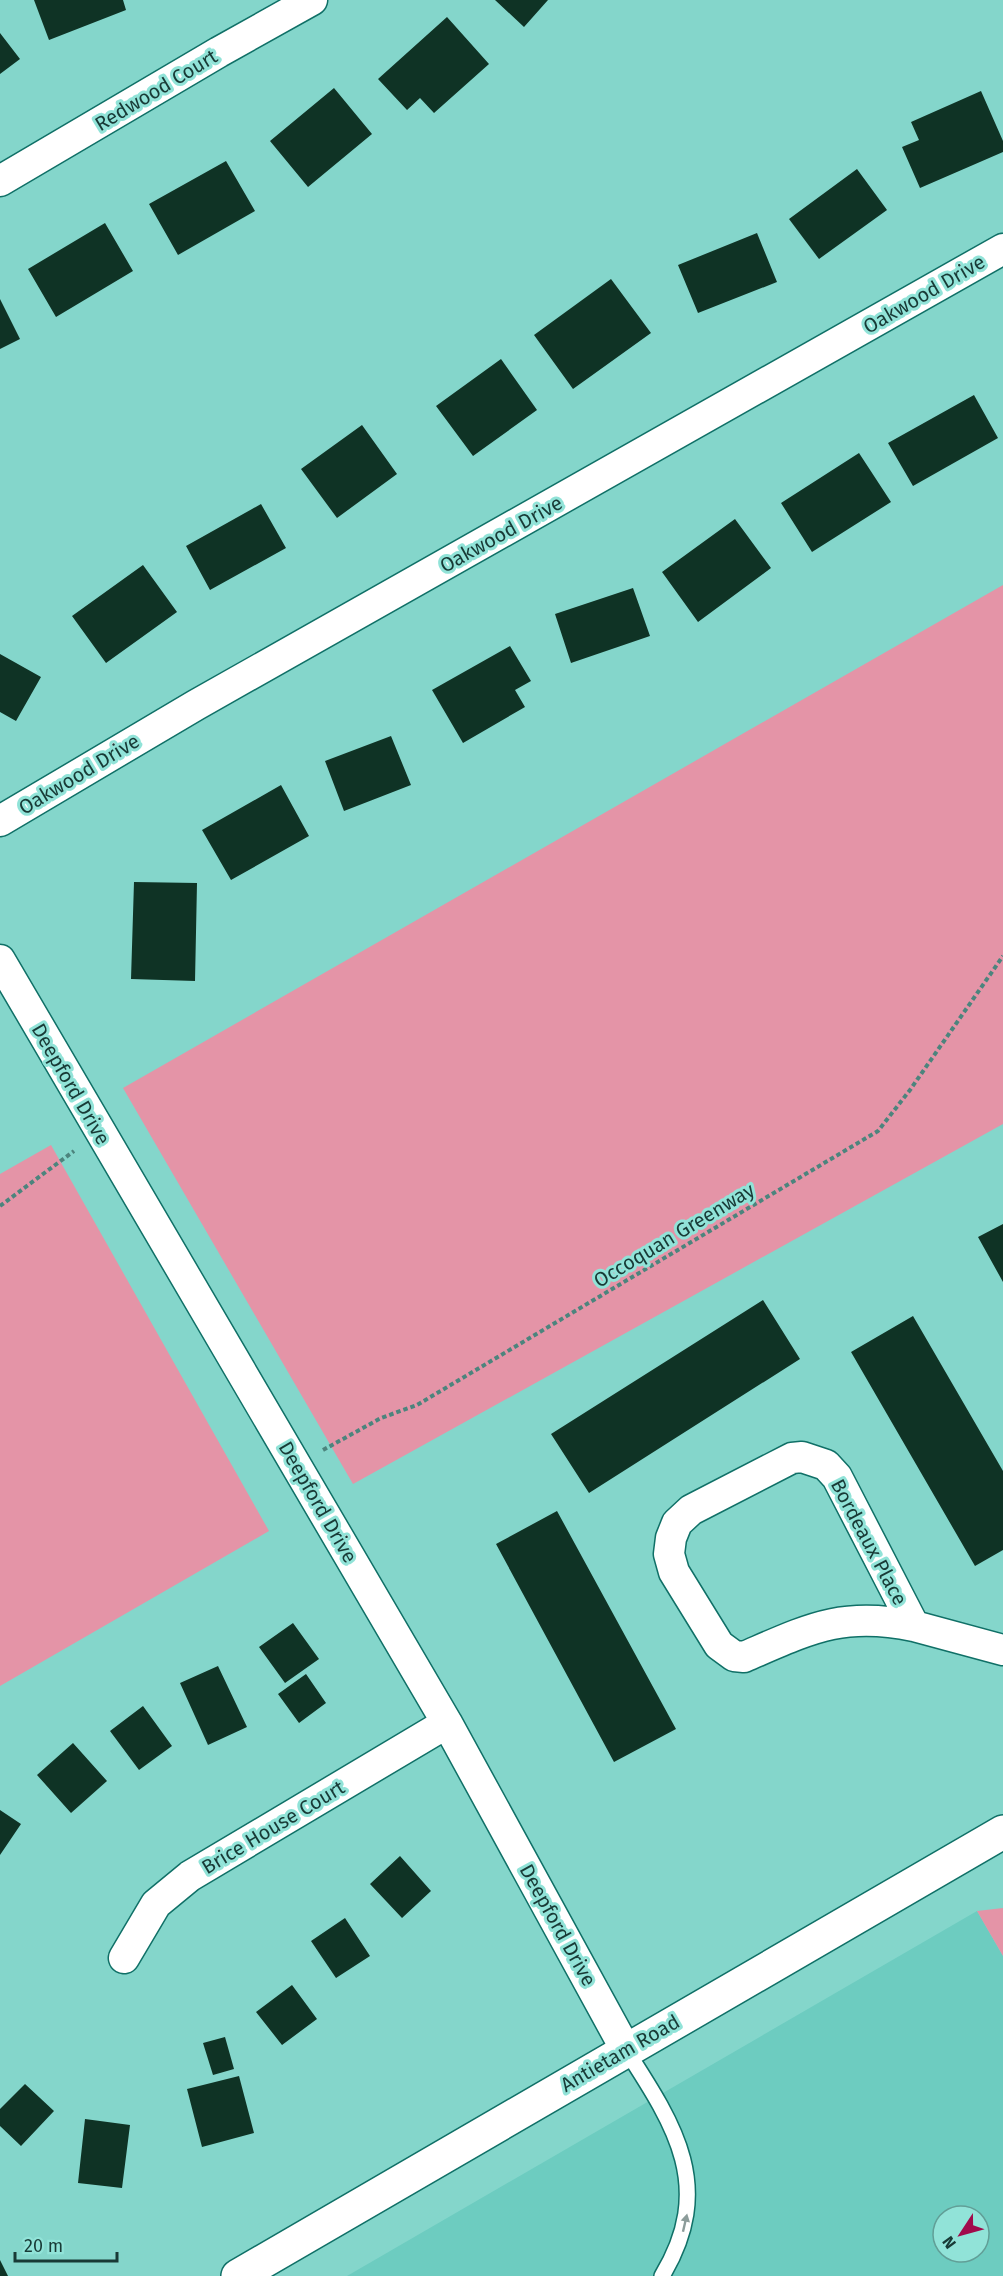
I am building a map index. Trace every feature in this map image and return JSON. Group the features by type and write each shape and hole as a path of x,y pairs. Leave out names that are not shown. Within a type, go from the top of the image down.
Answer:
{"street":[{"name":"Redwood Court","path":"0,182 219,52 312,0"},
{"name":"Oakwood Drive","path":"0,821 196,705 1003,249"},
{"name":"Deepford Drive","path":"0,960 100,1135 297,1465 447,1723 626,2050"},
{"name":"Bordeaux Place","path":"914,1626 837,1477 825,1465 802,1457 792,1458 691,1510 677,1523 671,1538 669,1554 674,1572 719,1645 734,1656 744,1657 817,1626 846,1620 883,1619 1003,1650"},
{"name":"Brice House Court","path":"124,1958 156,1904 190,1876 447,1723"},
{"name":"Antietam Road","path":"238,2276 1003,1832"}],"lane":[{"path":"626,2050 663,2106 687,2173 689,2193 686,2220 676,2251 662,2276"}],"path":[{"name":"Occoquan Greenway","path":"297,1465 381,1418 417,1405 878,1131 1003,956"},
{"path":"0,1206 64,1158 100,1135"}],"shaded area":[{"path":"1003,585 1003,1124 353,1484 123,1088"},
{"path":"51,1145 269,1531 0,1686 0,1174"},
{"path":"1003,1908 1003,1956 977,1911"},
{"path":"977,1911 1003,1956 1003,2276 347,2276"}],"building":[{"path":"34,0 123,0 126,10 49,40"},
{"path":"495,0 548,0 524,27"},
{"path":"447,17 489,64 434,113 420,98 407,110 378,79"},
{"path":"0,33 20,59 0,74"},
{"path":"334,88 372,134 308,187 270,141"},
{"path":"981,91 1003,141 1003,152 920,188 902,147 919,140 911,122"},
{"path":"226,161 255,211 178,255 149,204"},
{"path":"857,169 887,210 819,259 789,219"},
{"path":"105,223 133,271 56,317 28,269"},
{"path":"757,233 777,282 698,313 678,265"},
{"path":"611,279 651,333 573,389 534,335"},
{"path":"0,299 20,339 0,349"},
{"path":"501,359 537,410 473,456 436,406"},
{"path":"974,395 998,438 913,486 888,443"},
{"path":"362,425 397,474 337,518 301,469"},
{"path":"859,453 891,502 812,552 781,503"},
{"path":"261,504 286,548 210,590 186,546"},
{"path":"735,519 771,568 698,622 662,572"},
{"path":"143,565 177,612 106,663 72,616"},
{"path":"633,588 650,636 571,663 555,614"},
{"path":"510,646 531,681 515,690 525,707 463,743 432,690"},
{"path":"0,654 41,677 16,721 0,712"},
{"path":"391,736 411,785 344,811 325,761"},
{"path":"281,785 309,836 231,880 202,830"},
{"path":"134,882 197,883 195,981 131,979"},
{"path":"1003,1224 1003,1282 978,1237"},
{"path":"763,1300 800,1359 589,1493 551,1434"},
{"path":"913,1316 1003,1471 1003,1550 975,1566 851,1352"},
{"path":"557,1511 676,1729 614,1762 496,1544"},
{"path":"293,1623 319,1659 285,1683 259,1647"},
{"path":"218,1666 247,1727 208,1745 180,1683"},
{"path":"306,1674 326,1703 299,1723 278,1694"},
{"path":"143,1706 172,1746 139,1770 110,1731"},
{"path":"73,1743 107,1781 71,1813 37,1775"},
{"path":"0,1810 21,1824 0,1855"},
{"path":"400,1856 431,1891 402,1918 370,1884"},
{"path":"345,1918 370,1956 336,1978 311,1941"},
{"path":"292,1985 317,2019 282,2045 256,2012"},
{"path":"225,2037 234,2069 213,2075 203,2043"},
{"path":"239,2076 254,2133 202,2147 187,2089"},
{"path":"25,2084 54,2111 21,2146 0,2126 0,2109"},
{"path":"85,2119 130,2125 122,2188 78,2183"},
{"path":"0,2260 8,2276 0,2276"}]}
